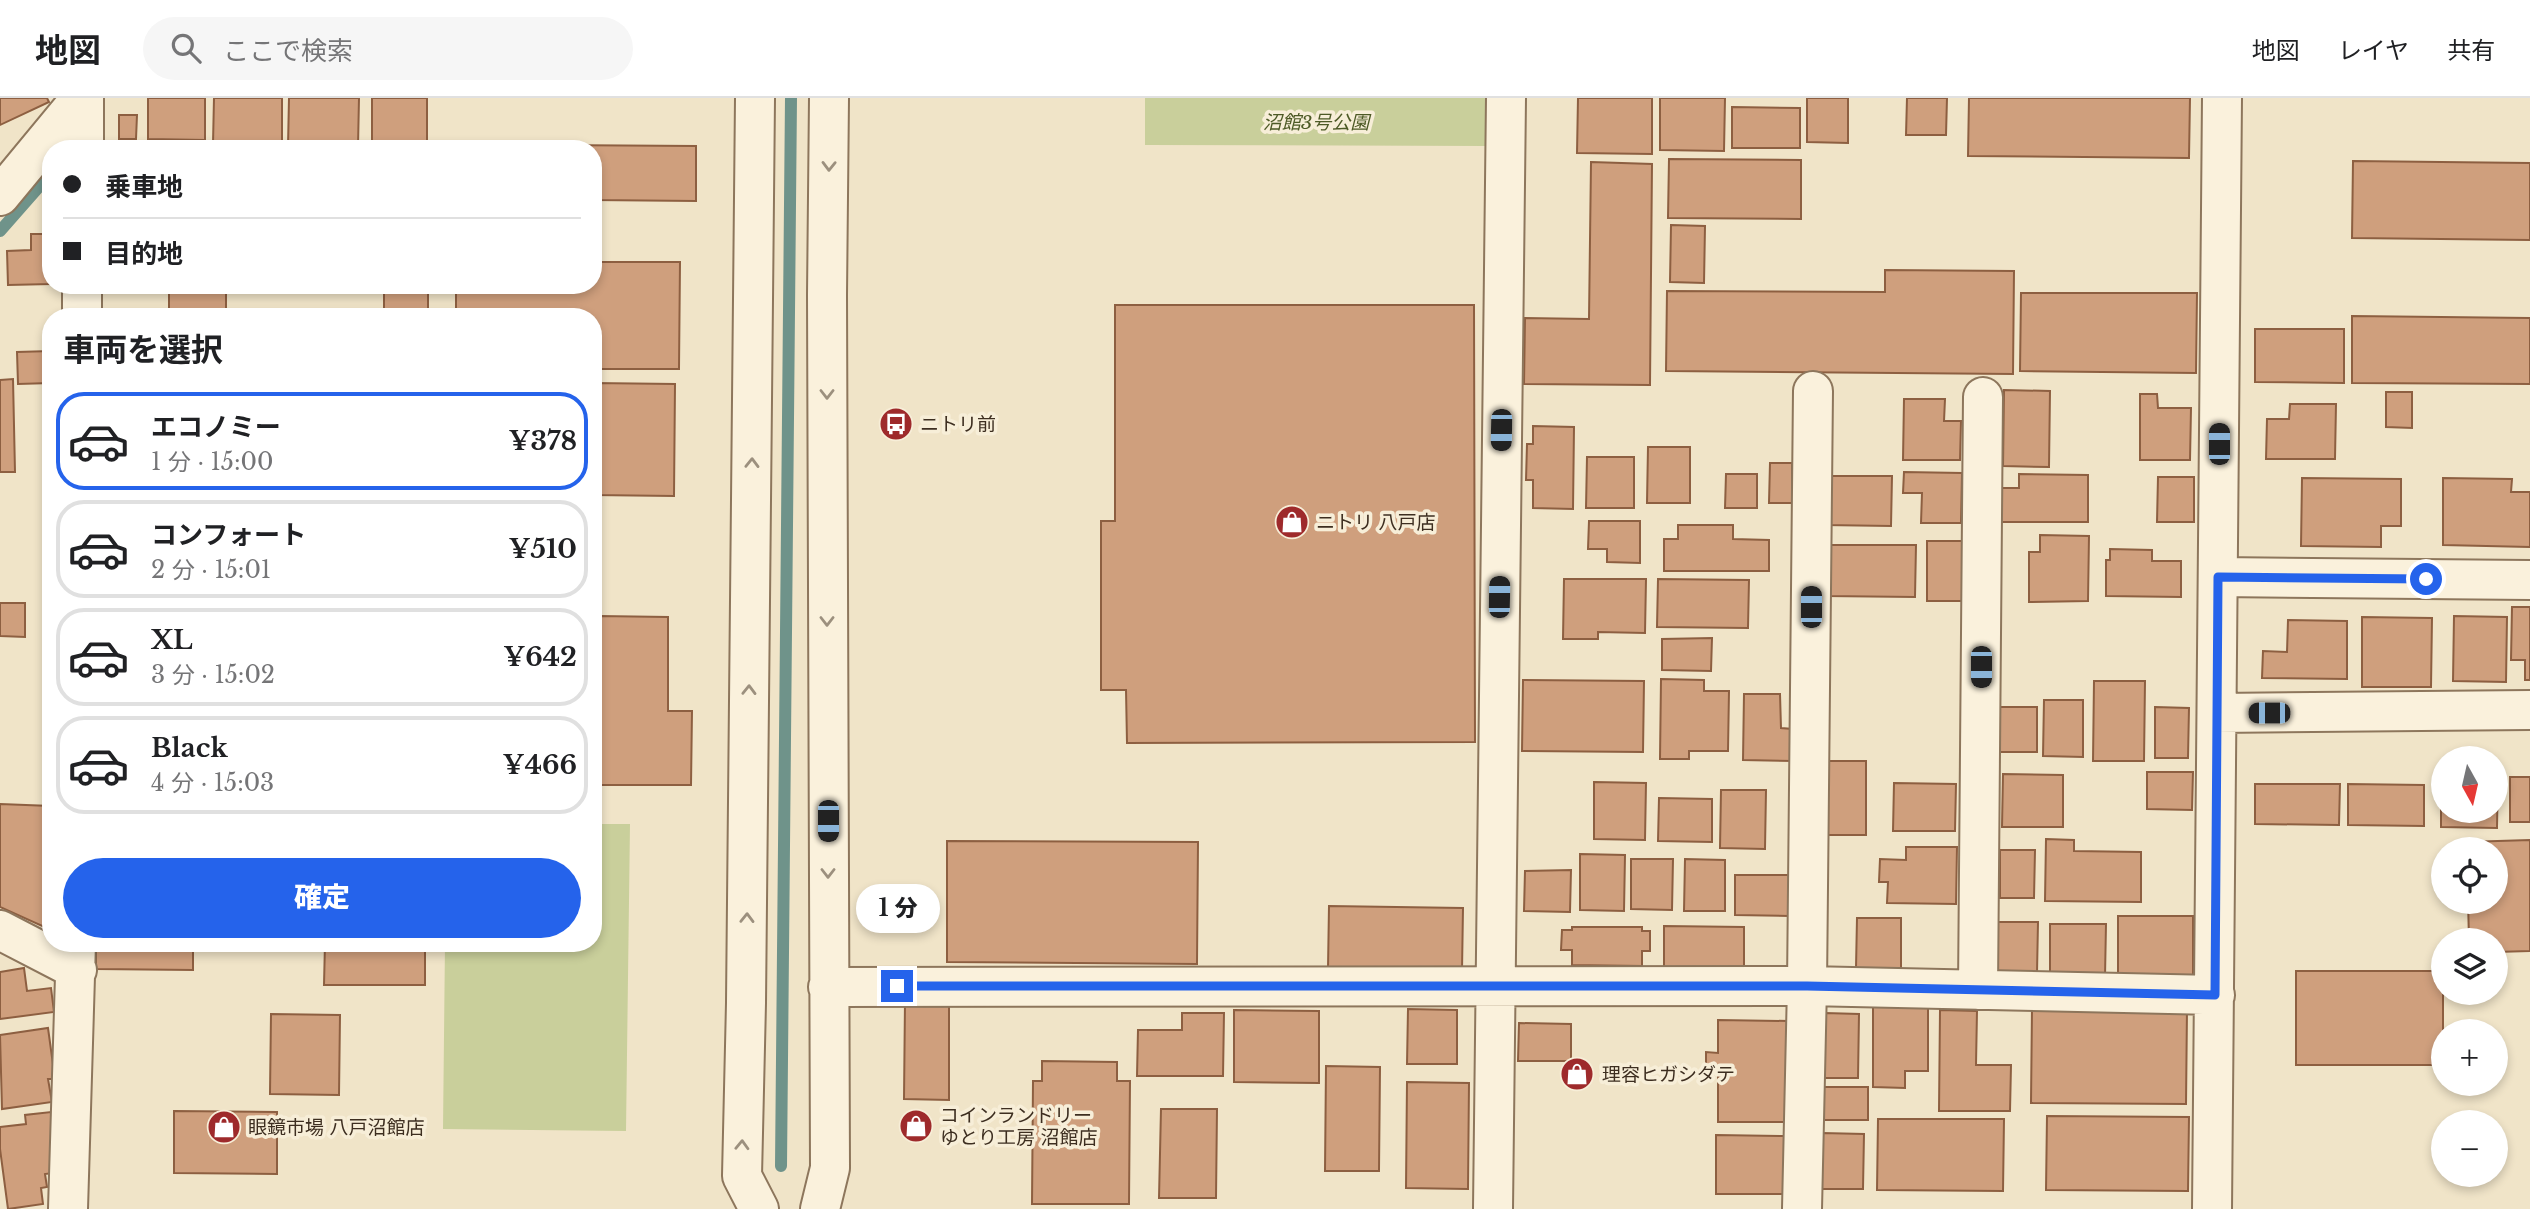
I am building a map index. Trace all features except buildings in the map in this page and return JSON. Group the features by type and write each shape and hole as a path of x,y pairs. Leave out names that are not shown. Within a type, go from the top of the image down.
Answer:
{"street":[{"path":"83,98 84,140"},
{"path":"47,140 83,98"},
{"path":"755,98 742,1176 759,1209"},
{"path":"820,1209 830,1168 827,295 830,98"},
{"path":"1493,1209 1506,98"},
{"path":"2213,1209 2222,98"},
{"path":"0,196 42,146"},
{"path":"1802,1209 1813,391"},
{"path":"1979,990 1983,397"},
{"path":"2218,577 2530,580"},
{"path":"2217,713 2530,710"},
{"path":"0,930 42,945"},
{"path":"68,1209 77,957"},
{"path":"828,987 1807,986 2215,995"}],"green space":[{"name":"沼館3号公園","path":"1145,98 1488,98 1487,146 1145,145"},
{"path":"602,824 630,824 626,1131 443,1129 445,952 602,952"}],"waterway":[{"path":"781,1166 791,98"},
{"path":"0,231 42,183"}],"place":[{"name":"ニトリ前","path":"896,424"},
{"name":"ニトリ 八戸店","path":"1292,522"},
{"name":"理容ヒガシダテ","path":"1577,1074"},
{"name":"コインランドリー ゆとり工房 沼館店","path":"916,1126"},
{"name":"眼鏡市場 八戸沼館店","path":"224,1127"}],"route":[{"path":"897,986 1807,986 2215,995 2218,577 2426,579"}]}
